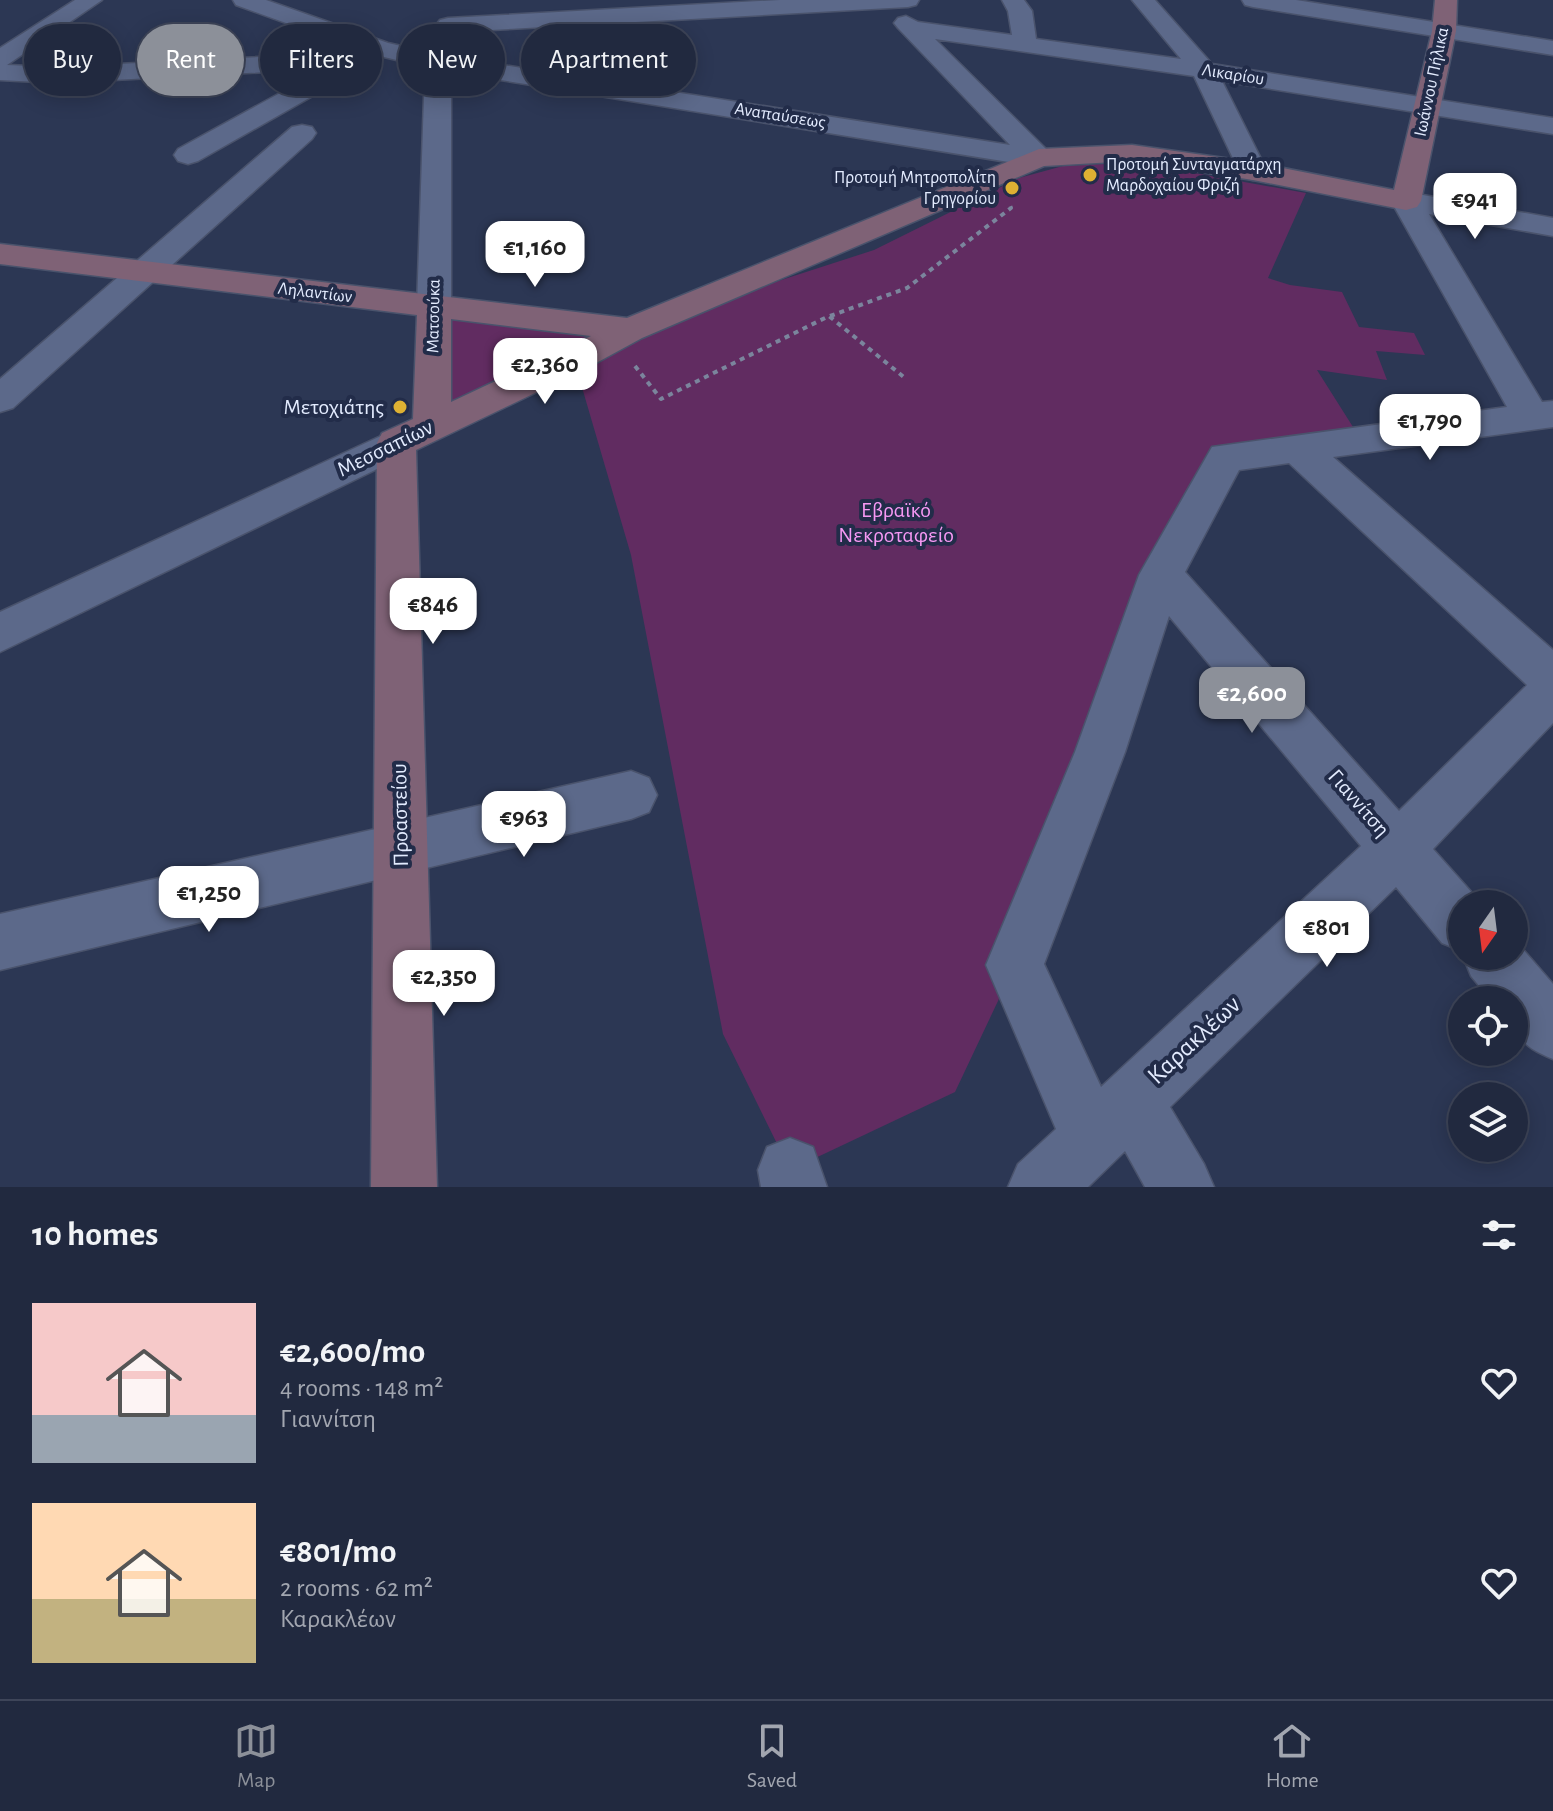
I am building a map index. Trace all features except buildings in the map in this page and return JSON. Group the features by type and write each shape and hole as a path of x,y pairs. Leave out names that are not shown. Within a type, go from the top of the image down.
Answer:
{"street":[{"path":"0,59 91,0"},
{"name":"Αναπαύσεως","path":"244,0 301,24"},
{"path":"448,24 456,9 467,0"},
{"path":"466,24 891,0 912,28 1039,158"},
{"path":"1013,0 1020,11 1025,44"},
{"path":"1143,0 1204,70 1253,171"},
{"path":"1253,0 1553,48"},
{"name":"Ιωάννου Πήλικα","path":"1406,201 1444,31 1446,0"},
{"name":"Λικαρίου","path":"912,28 1204,70 1553,126"},
{"path":"0,72 56,75 260,61"},
{"name":"Αναπαύσεως","path":"505,73 1039,158"},
{"path":"188,155 295,96"},
{"name":"Ματσούκα","path":"414,434 434,307 437,96"},
{"path":"0,399 302,133"},
{"name":"Μεσσαπίων","path":"0,633 574,360 630,330 1039,158 1132,153 1253,171 1406,201"},
{"path":"1406,201 1553,227"},
{"path":"1181,1187 1111,1119 1015,965 1100,752 1161,575 1226,457 1543,415 1406,201"},
{"name":"Ληλαντίων","path":"0,254 630,330"},
{"name":"Προαστείου","path":"404,1187 400,849 414,434"},
{"path":"1298,448 1553,679"},
{"name":"Γιαννίτση","path":"1161,575 1448,907"},
{"name":"Καρακλέων","path":"1041,1187 1398,848 1553,691"},
{"path":"0,942 631,795"},
{"path":"1503,970 1553,1029"}],"path":[{"path":"661,399 829,316 907,288 969,240"},
{"path":"829,316 905,378"}],"green space":[{"name":"Εβραϊκό Νεκροταφείο","path":"1104,164 1161,167 1306,193 1268,278 1290,285 1342,292 1359,327 1414,333 1425,355 1376,351 1387,380 1317,370 1353,427 1227,446 1015,965 955,1092 790,1170 723,1034 631,555 574,360 432,426 434,307 630,329 874,250 1019,178 1063,166"}],"place":[{"name":"Προτομή Συνταγματάρχη Μαρδοχαίου Φριζή","path":"1090,175"},
{"name":"Προτομή Μητροπολίτη Γρηγορίου","path":"1012,188"},
{"name":"Μετοχιάτης","path":"400,407"}]}
